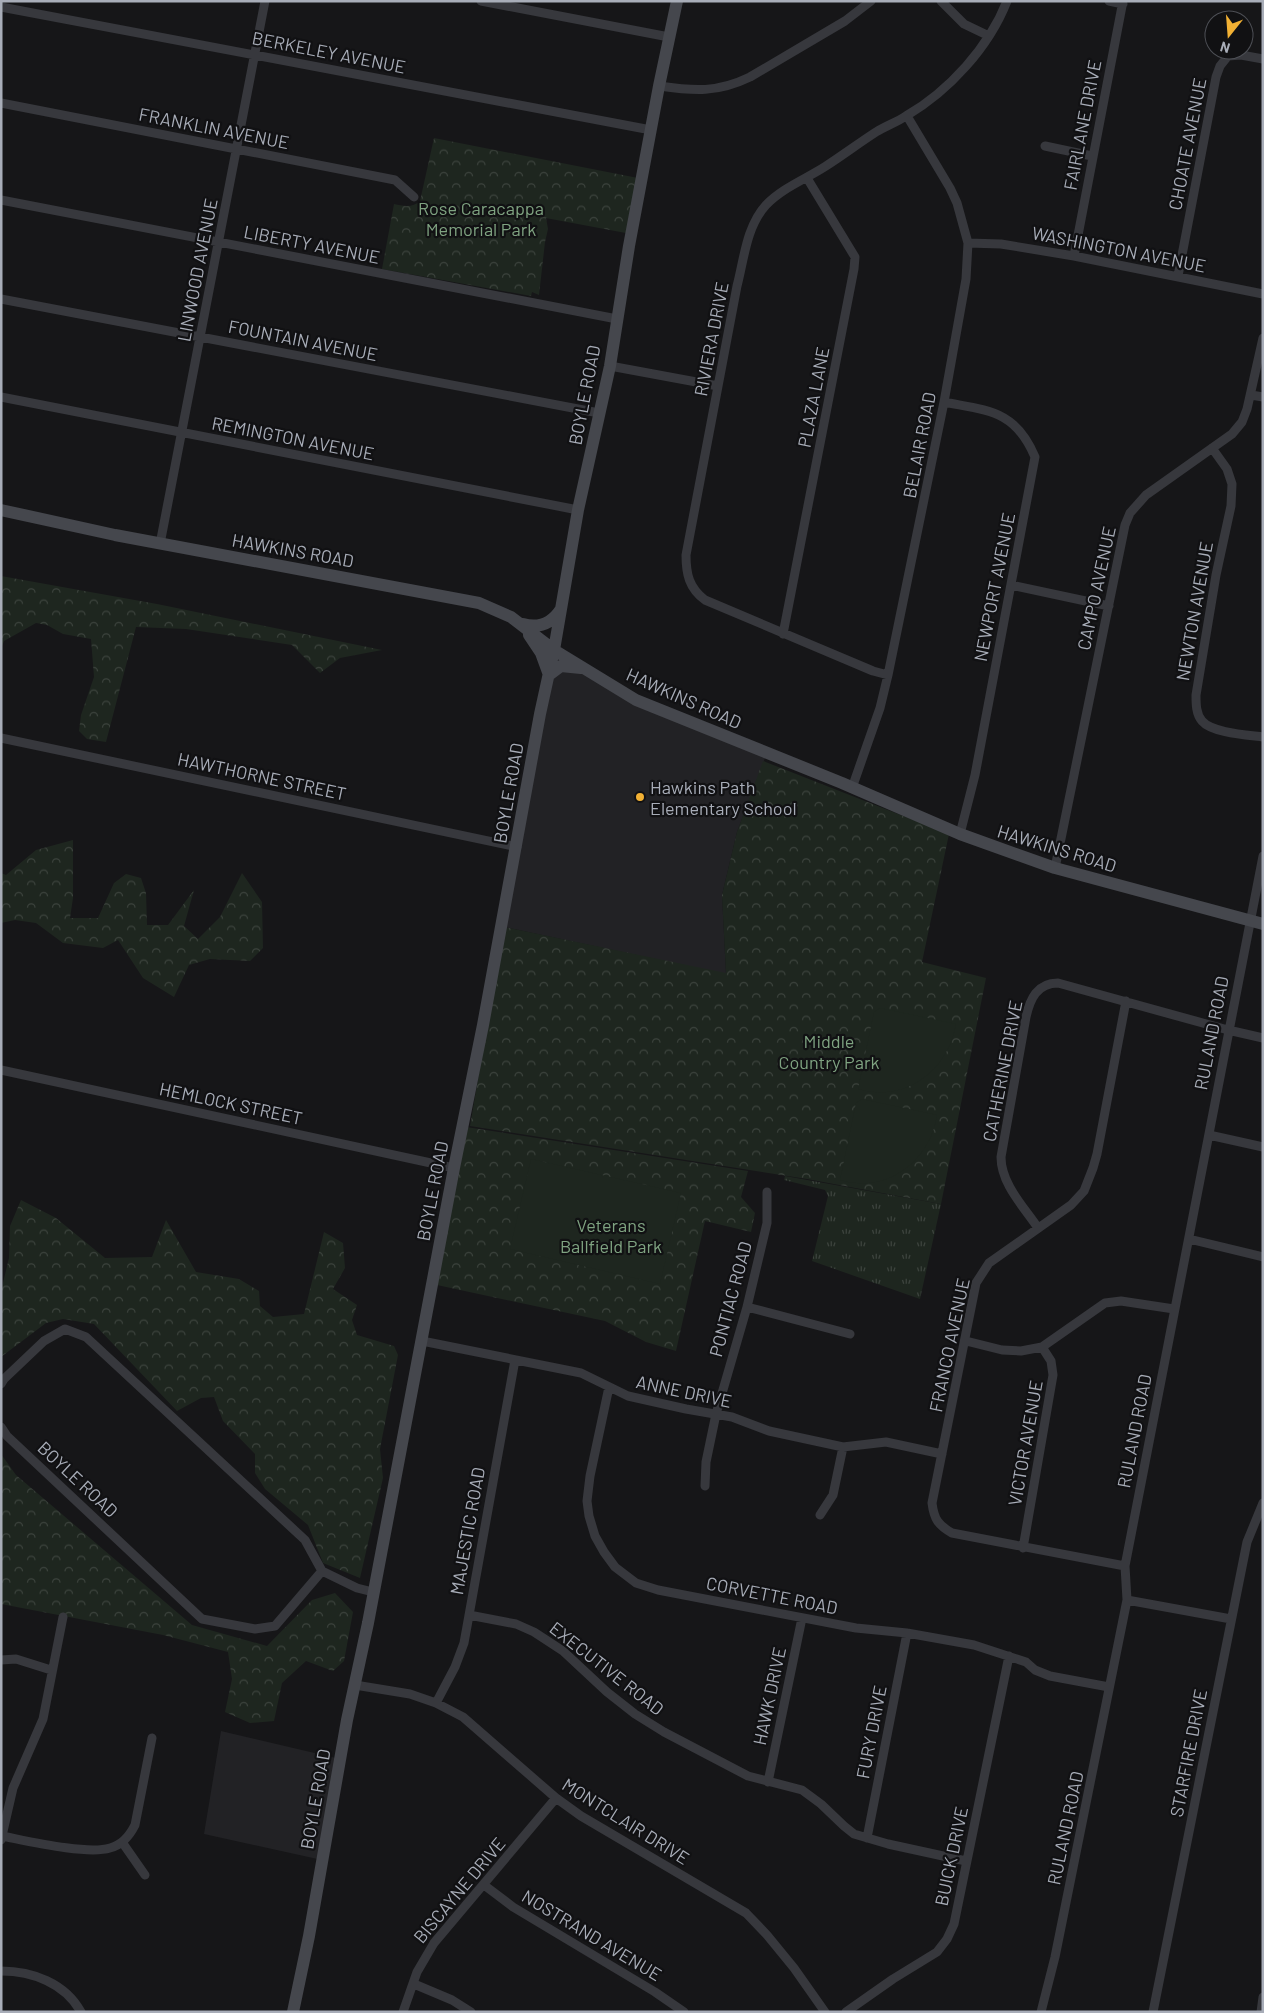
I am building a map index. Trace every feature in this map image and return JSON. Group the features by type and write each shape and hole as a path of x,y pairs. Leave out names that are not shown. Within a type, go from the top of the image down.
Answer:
{"street":[{"name":"LINWOOD AVENUE","path":"160,544 265,1"},
{"path":"480,1 669,37"},
{"name":"BOYLE ROAD","path":"293,2012 517,847 578,510 610,366 659,86 677,1"},
{"path":"659,86 692,91 713,90 735,85 845,21 870,1"},
{"path":"941,1 964,24 989,36"},
{"name":"RIVIERA DRIVE","path":"888,674 873,670 783,634 705,600 697,594 687,578 686,555 746,243 754,223 765,206 779,194 807,178 877,131 907,116 958,74 989,36 1001,17 1007,1"},
{"path":"1109,1 1123,3"},
{"name":"FAIRLANE DRIVE","path":"1074,256 1123,3"},
{"name":"BERKELEY AVENUE","path":"1,7 651,130"},
{"name":"CHOATE AVENUE","path":"1178,276 1216,77 1220,66 1228,56 1241,55 1263,59"},
{"name":"FRANKLIN AVENUE","path":"1,103 395,180 414,197"},
{"name":"BELAIR ROAD","path":"852,788 880,708 888,674 944,402 966,279 968,243 957,203 907,116"},
{"path":"1045,146 1092,156"},
{"name":"PLAZA LANE","path":"783,634 855,257 807,178"},
{"name":"LIBERTY AVENUE","path":"1,200 617,319"},
{"name":"WASHINGTON AVENUE","path":"968,243 1001,244 1074,256 1263,294"},
{"name":"FOUNTAIN AVENUE","path":"1,299 600,413"},
{"name":"CAMPO AVENUE","path":"1055,868 1125,525 1130,513 1146,496 1232,434 1242,422 1252,395 1263,338"},
{"path":"610,366 718,386"},
{"path":"1252,395 1263,397"},
{"name":"REMINGTON AVENUE","path":"1,397 578,510"},
{"name":"NEWPORT AVENUE","path":"944,402 992,412 1012,421 1022,432 1035,457 974,775 960,834"},
{"name":"NEWTON AVENUE","path":"1212,448 1227,469 1232,484 1231,506 1214,584 1196,695 1196,709 1202,722 1214,729 1263,737"},
{"name":"HAWKINS ROAD","path":"1,510 160,544 283,565 479,604 497,610 520,623 554,650 636,700 960,834 1055,868 1263,924"},
{"path":"1011,585 1109,606"},
{"path":"520,623 540,626 549,622 561,609"},
{"path":"520,623 541,653 549,675 561,666 586,669"},
{"name":"HAWTHORNE STREET","path":"1,738 517,847"},
{"name":"RULAND ROAD","path":"1041,2012 1056,1957 1127,1600 1125,1566 1263,856"},
{"name":"CATHERINE DRIVE","path":"1038,1228 1005,1179 1001,1169 1006,1127 1029,1003 1035,992 1050,983 1058,983 1263,1038"},
{"name":"FRANCO AVENUE","path":"1125,1566 952,1533 941,1527 934,1518 932,1503 966,1342 976,1282 989,1263 1071,1204 1084,1191 1093,1168 1114,1070 1126,1001"},
{"name":"HEMLOCK STREET","path":"1,1070 454,1168"},
{"path":"1209,1134 1263,1146"},
{"name":"PONTIAC ROAD","path":"705,1486 706,1462 716,1414 767,1224 767,1192"},
{"path":"1189,1239 1263,1256"},
{"path":"966,1342 1002,1350 1021,1351 1042,1347 1105,1303 1121,1301 1174,1309"},
{"path":"746,1307 850,1334"},
{"path":"1,1384 44,1341 65,1329 86,1337 305,1540 322,1571 357,1588 373,1592"},
{"name":"ANNE DRIVE","path":"422,1341 581,1373 638,1399 732,1416 769,1432 843,1447 886,1442 942,1454"},
{"name":"VICTOR AVENUE","path":"1023,1548 1053,1376 1051,1362 1042,1347"},
{"name":"MAJESTIC ROAD","path":"436,1703 455,1667 464,1643 515,1360"},
{"name":"CORVETTE ROAD","path":"609,1387 590,1476 587,1502 595,1536 604,1552 615,1567 636,1583 658,1590 856,1628 907,1633 966,1644 1026,1662 1035,1670 1050,1676 1109,1687"},
{"name":"BOYLE ROAD","path":"1,1427 6,1436 202,1619 255,1629 275,1626 322,1571"},
{"path":"820,1515 833,1495 843,1447"},
{"name":"STARFIRE DRIVE","path":"1153,2012 1246,1542 1263,1503"},
{"path":"1127,1600 1231,1619"},
{"name":"EXECUTIVE ROAD","path":"468,1615 516,1624 534,1632 563,1651 607,1692 635,1714 726,1766 748,1776 802,1790 821,1804 854,1834 966,1861"},
{"path":"63,1617 51,1670 43,1719 13,1788 2,1838 99,1850 111,1848 122,1842 135,1825 152,1738"},
{"name":"HAWK DRIVE","path":"768,1782 802,1618"},
{"name":"FURY DRIVE","path":"867,1838 907,1633"},
{"name":"BUICK DRIVE","path":"846,2012 937,1952 947,1939 954,1924 1009,1656"},
{"path":"1,1660 16,1660 51,1670"},
{"name":"MONTCLAIR DRIVE","path":"355,1685 410,1694 436,1703 462,1717 556,1798 581,1816 746,1913 794,1968 825,2012"},
{"name":"BISCAYNE DRIVE","path":"404,2012 417,1972 425,1955 556,1798"},
{"path":"122,1842 146,1876"},
{"name":"NOSTRAND AVENUE","path":"484,1885 506,1903 655,1992 684,2012"},
{"path":"1,1971 19,1971 52,1983 66,1992 81,2012"},
{"path":"414,1984 452,2000 471,2012"},
{"path":"1261,2012 1263,1997"}],"shaded area":[{"name":"Hawkins Path Elementary School","path":"556,656 765,758 737,832 722,895 726,974 504,927"},
{"path":"221,1731 340,1759 322,1860 204,1834"}],"green space":[{"name":"Rose Caracappa Memorial Park","path":"434,138 638,178 626,233 546,218 548,229 539,295 532,292 531,296 382,269 394,204 411,206 420,201"},
{"path":"1,576 157,604 382,650 340,658 320,673 292,645 186,629 136,627 106,742 87,739 79,731 81,715 94,677 91,639 63,634 47,625 36,623 4,641 1,649"},
{"name":"Middle Country Park","path":"763,761 949,834 922,962 986,978 941,1204 807,1179 470,1126 504,927 726,973 722,895 737,832"},
{"path":"73,840 73,898 70,918 98,918 114,883 126,874 141,878 146,893 147,925 168,925 194,890 184,926 198,939 220,917 242,873 262,902 263,948 250,961 210,959 189,965 174,997 143,978 118,940 103,948 63,943 36,923 15,920 1,923 1,873 6,875 36,850"},
{"path":"880,1008 956,1024 944,1056 934,1069 908,1087 892,1091 875,1092 858,1089 874,1012"},
{"path":"862,1099 937,1115 933,1132 915,1160 889,1178 874,1182 857,1183 840,1180 856,1103"},
{"name":"Veterans Ballfield Park","path":"466,1127 748,1171 741,1197 755,1213 751,1232 705,1221 676,1351 646,1342 605,1321 437,1285"},
{"path":"531,1159 681,1193 660,1284 510,1249"},
{"path":"785,1176 941,1204 920,1299 812,1261 828,1196 825,1190 784,1180"},
{"path":"21,1200 56,1218 105,1258 152,1257 166,1220 196,1272 239,1279 259,1291 260,1306 273,1317 304,1314 324,1232 343,1243 345,1268 333,1289 357,1305 352,1320 357,1335 394,1346 398,1355 380,1449 383,1478 360,1578 323,1563 308,1525 265,1489 255,1473 255,1454 223,1421 214,1397 201,1398 177,1411 94,1324 63,1319 46,1323 1,1357 1,1291 9,1258 10,1226"},
{"path":"1,1454 16,1475 192,1625 267,1646 312,1600 335,1593 353,1612 344,1661 333,1671 306,1661 282,1683 274,1721 250,1723 225,1712 232,1679 228,1652 163,1635 1,1604"}],"place":[{"name":"Hawkins Path Elementary School","path":"640,797"}]}
